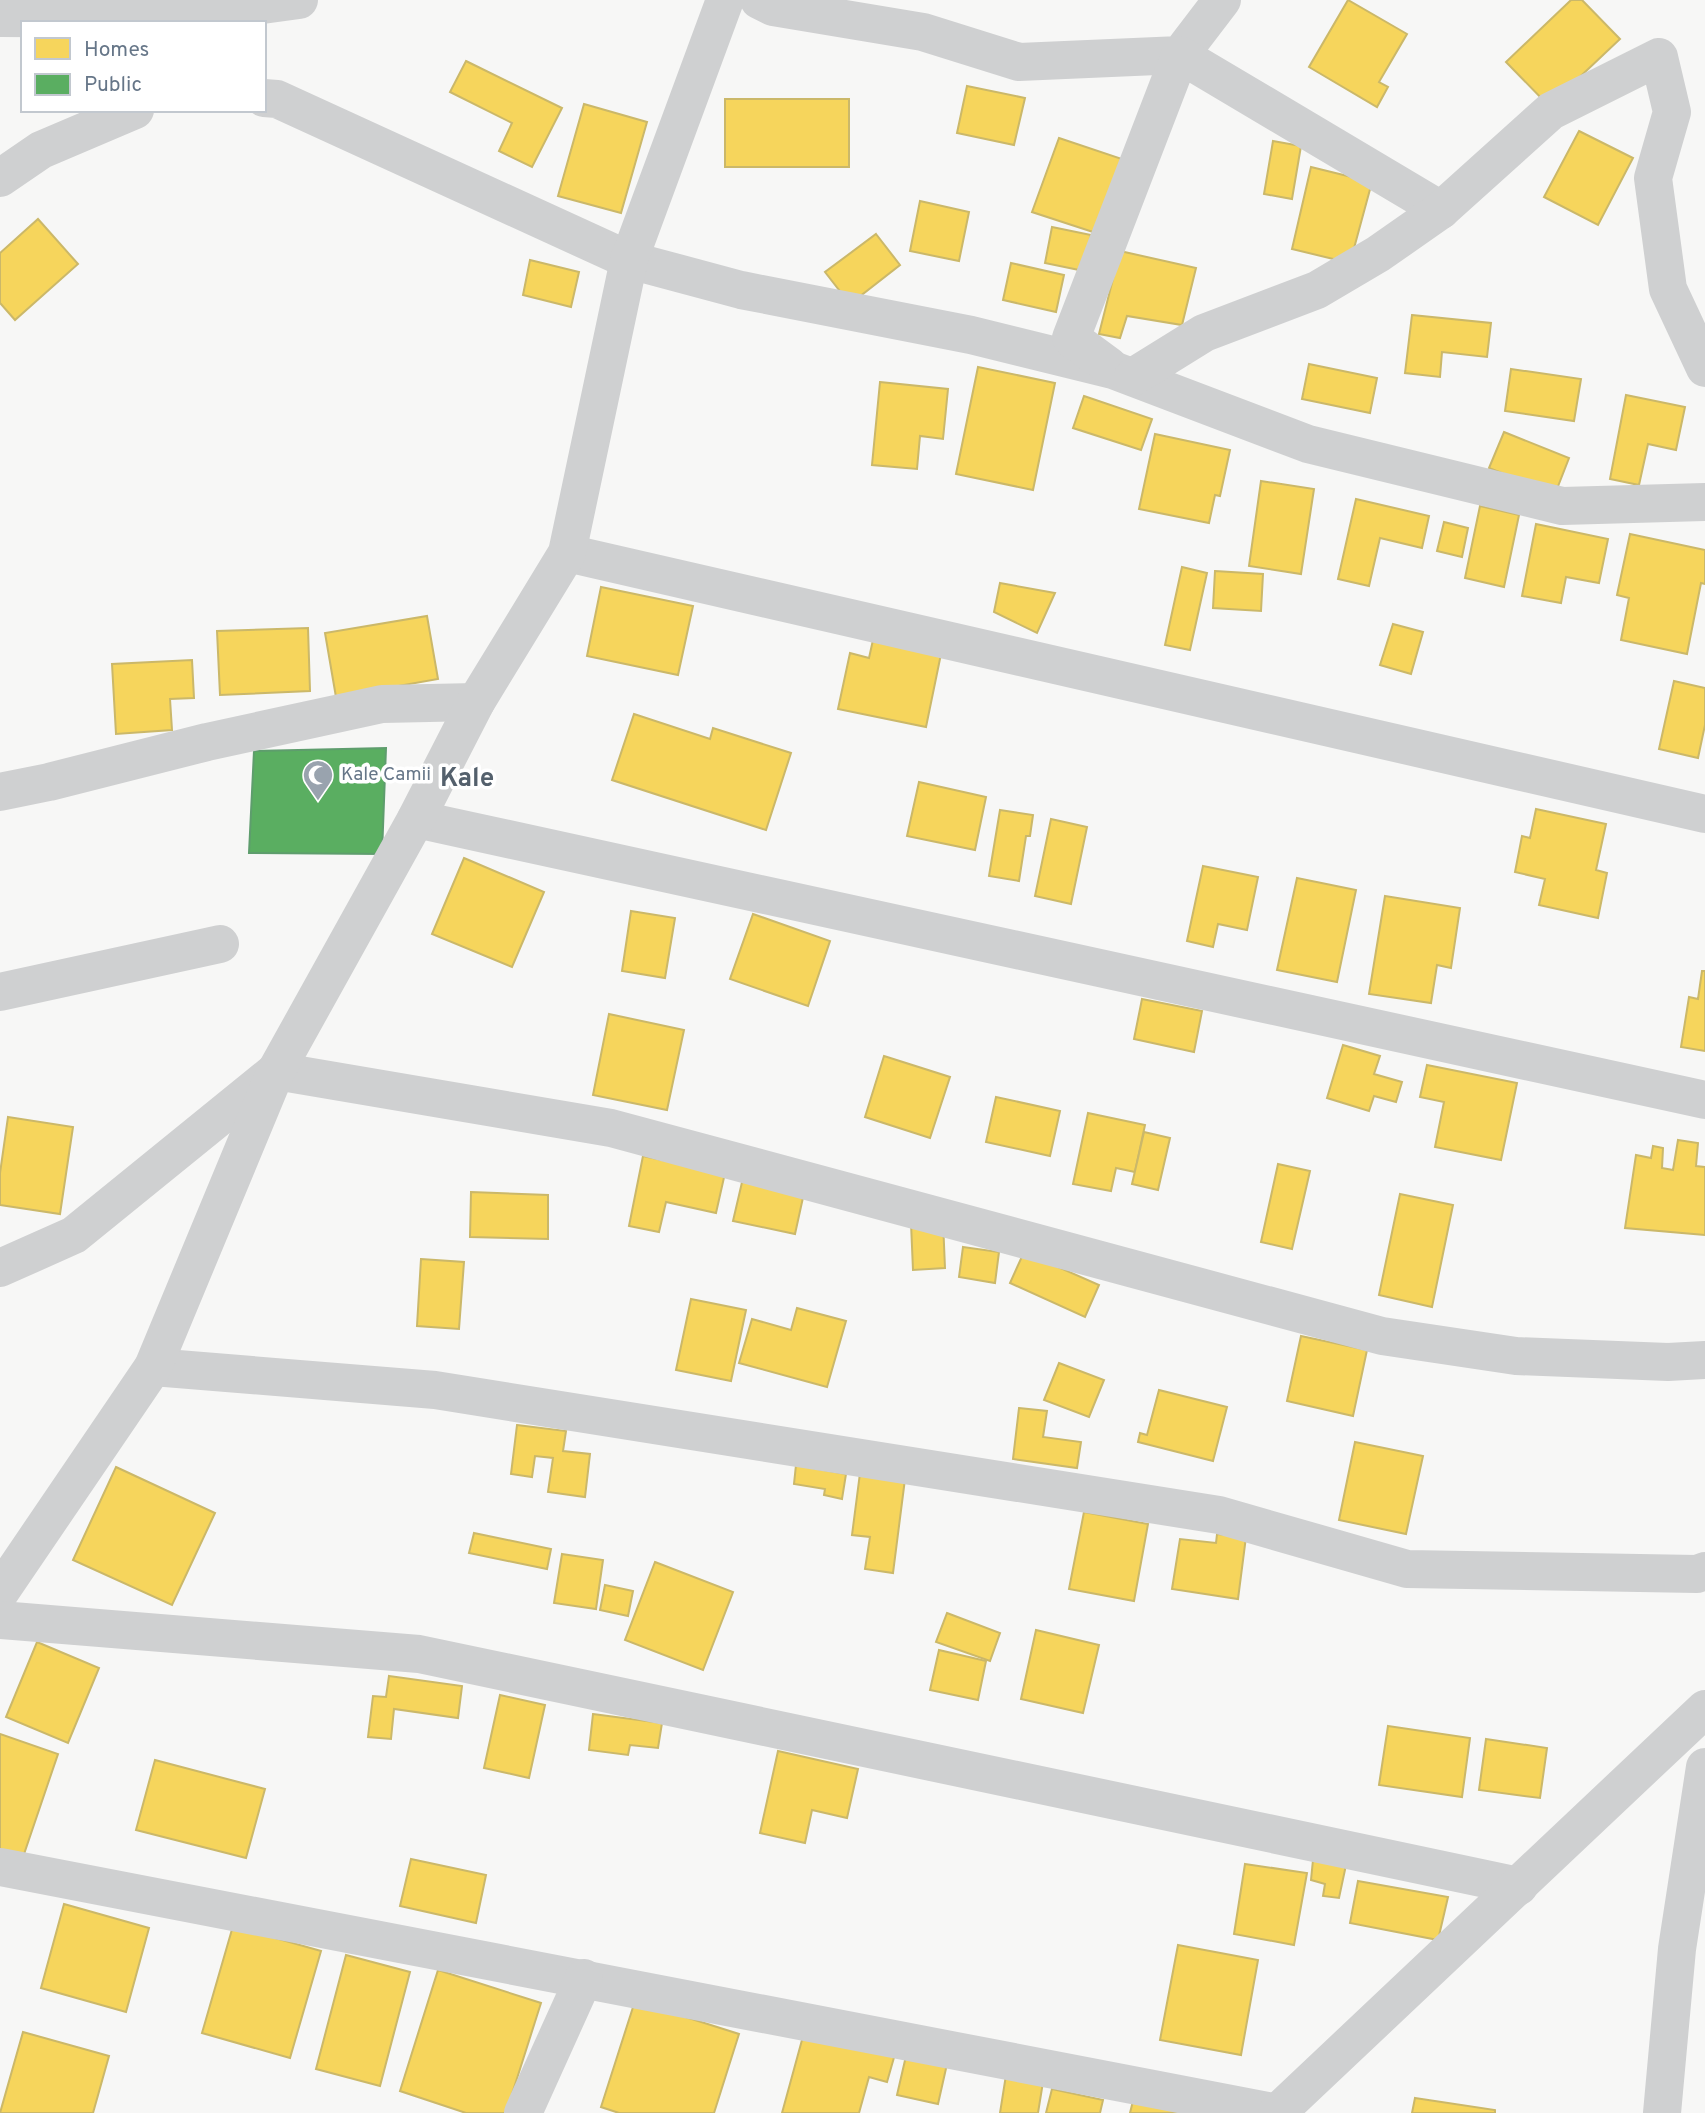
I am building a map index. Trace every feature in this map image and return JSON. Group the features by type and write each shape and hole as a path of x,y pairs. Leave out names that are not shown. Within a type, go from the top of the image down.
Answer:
{"street":[{"path":"0,18 161,19 299,0"},
{"path":"0,1592 153,1367 276,1071 416,819 476,702 567,553 629,260 725,0"},
{"path":"759,0 773,7 923,32 1019,62 1180,55 1441,210"},
{"path":"1123,374 1071,338 1180,55 1222,0"},
{"path":"1123,374 1203,333 1317,290 1378,254 1441,210 1551,111 1659,57 1672,112 1653,178 1668,289 1705,368"},
{"path":"266,98 277,99 629,260 741,290 971,335 1123,374 1308,444 1562,506 1705,502"},
{"path":"0,178 41,150 130,112"},
{"path":"567,553 1705,814"},
{"path":"0,792 207,742 382,704 476,702"},
{"path":"416,819 1705,1100"},
{"path":"0,992 220,944"},
{"path":"0,1268 74,1234 276,1071 611,1128 1382,1336 1516,1356 1668,1362 1705,1360"},
{"path":"153,1367 435,1390 1219,1515 1407,1569 1697,1574 1705,1571"},
{"path":"0,1620 419,1654 1520,1886"},
{"path":"0,1867 1278,2113 1705,1709"},
{"path":"1662,2113 1677,1949 1705,1767"},
{"path":"523,2113 584,1978"}],"building: Homes":[{"path":"1348,0 1407,34 1379,82 1388,87 1377,107 1309,67"},
{"path":"1571,0 1582,0 1620,39 1549,106 1506,62"},
{"path":"466,61 562,108 532,167 499,151 512,123 450,92"},
{"path":"967,86 1025,98 1014,145 957,133"},
{"path":"725,99 849,99 849,167 725,167"},
{"path":"584,104 647,122 621,213 558,196"},
{"path":"1579,131 1633,158 1598,225 1544,197"},
{"path":"1059,138 1125,160 1096,233 1032,212"},
{"path":"1273,141 1301,146 1292,199 1264,194"},
{"path":"1311,167 1372,182 1350,263 1292,249"},
{"path":"920,201 969,212 959,261 910,251"},
{"path":"38,219 78,264 15,320 0,303 0,253"},
{"path":"1052,227 1091,235 1084,271 1045,263"},
{"path":"876,234 900,265 850,304 825,272"},
{"path":"1120,251 1196,268 1182,325 1127,316 1120,338 1099,334"},
{"path":"530,260 579,272 571,307 523,295"},
{"path":"1011,263 1064,275 1056,312 1003,300"},
{"path":"1412,315 1491,323 1487,357 1442,352 1440,377 1405,373"},
{"path":"1309,364 1377,378 1370,413 1302,399"},
{"path":"978,367 1055,383 1033,490 956,474"},
{"path":"1511,369 1581,379 1574,421 1505,411"},
{"path":"880,382 948,389 943,439 920,436 917,469 872,465"},
{"path":"1626,395 1685,407 1676,450 1648,444 1639,485 1610,479"},
{"path":"1084,396 1152,419 1141,450 1073,428"},
{"path":"1504,432 1569,458 1555,494 1489,468"},
{"path":"1155,434 1230,450 1220,496 1215,495 1209,523 1139,509"},
{"path":"1261,481 1314,489 1301,574 1249,566"},
{"path":"1356,499 1429,516 1422,548 1380,538 1369,586 1338,579"},
{"path":"1480,506 1519,515 1504,587 1465,578"},
{"path":"1444,522 1468,528 1462,557 1437,551"},
{"path":"1536,524 1608,539 1599,583 1566,577 1561,603 1522,596"},
{"path":"1630,534 1705,550 1705,584 1701,583 1687,654 1621,640 1629,598 1617,595"},
{"path":"1182,567 1207,573 1190,650 1165,645"},
{"path":"1215,571 1263,574 1261,611 1213,608"},
{"path":"1000,583 1055,593 1037,633 994,612"},
{"path":"601,587 693,606 678,675 587,656"},
{"path":"427,616 438,679 336,697 325,633"},
{"path":"1393,624 1423,632 1411,674 1380,665"},
{"path":"308,628 310,691 220,695 217,631"},
{"path":"873,640 941,654 926,727 838,709 850,653 869,658"},
{"path":"192,660 194,698 170,699 172,730 116,734 112,664"},
{"path":"1674,681 1705,688 1705,725 1698,758 1659,749"},
{"path":"634,714 710,739 713,728 791,753 766,830 612,780"},
{"path":"919,782 986,797 975,850 907,836"},
{"path":"1536,809 1606,824 1596,870 1607,873 1598,918 1539,905 1545,879 1515,872 1522,836 1530,838"},
{"path":"1000,810 1033,815 1030,836 1026,836 1019,881 989,876"},
{"path":"1051,819 1087,827 1071,904 1035,896"},
{"path":"464,858 544,892 512,967 432,934"},
{"path":"1203,866 1258,877 1247,930 1218,924 1213,947 1187,941"},
{"path":"1297,878 1356,890 1337,982 1277,970"},
{"path":"1385,896 1460,908 1451,968 1437,965 1431,1003 1369,994"},
{"path":"631,911 675,918 665,978 622,971"},
{"path":"753,914 830,941 808,1006 730,979"},
{"path":"1702,971 1705,971 1705,1051 1681,1047 1689,997 1698,999"},
{"path":"1142,999 1202,1011 1194,1052 1134,1039"},
{"path":"609,1014 684,1030 667,1110 593,1095"},
{"path":"1343,1045 1380,1056 1374,1074 1402,1082 1396,1102 1374,1096 1369,1111 1327,1098"},
{"path":"884,1056 950,1077 930,1138 865,1117"},
{"path":"1427,1065 1517,1083 1501,1160 1435,1147 1444,1102 1420,1097"},
{"path":"996,1097 1060,1111 1050,1156 986,1142"},
{"path":"1088,1113 1145,1125 1135,1172 1116,1168 1111,1191 1073,1184"},
{"path":"8,1117 73,1127 60,1214 0,1205 0,1173"},
{"path":"1144,1132 1170,1138 1158,1190 1132,1184"},
{"path":"1678,1140 1698,1143 1696,1166 1705,1167 1705,1235 1625,1228 1636,1155 1651,1158 1653,1146 1663,1148 1662,1168 1673,1170"},
{"path":"643,1156 725,1173 716,1213 666,1202 659,1232 629,1226"},
{"path":"1278,1164 1310,1171 1292,1249 1261,1242"},
{"path":"743,1178 804,1193 795,1234 733,1221"},
{"path":"471,1192 548,1195 548,1239 470,1237"},
{"path":"1400,1194 1453,1205 1432,1307 1379,1295"},
{"path":"943,1221 945,1268 913,1270 911,1223"},
{"path":"963,1247 999,1252 995,1283 959,1277"},
{"path":"1024,1252 1099,1285 1085,1317 1010,1283"},
{"path":"421,1259 464,1262 459,1329 417,1326"},
{"path":"691,1299 746,1310 731,1381 676,1370"},
{"path":"797,1308 846,1321 827,1387 739,1363 752,1319 791,1330"},
{"path":"1301,1336 1367,1350 1353,1416 1287,1401"},
{"path":"1059,1363 1104,1380 1089,1417 1044,1400"},
{"path":"1159,1390 1227,1407 1213,1461 1138,1442 1140,1433 1147,1435"},
{"path":"1019,1408 1047,1411 1043,1437 1081,1442 1077,1468 1013,1459"},
{"path":"517,1425 566,1431 563,1451 590,1454 585,1497 548,1492 553,1458 535,1456 532,1477 511,1474"},
{"path":"1355,1442 1423,1456 1406,1534 1339,1520"},
{"path":"796,1465 846,1474 842,1499 824,1495 825,1489 794,1484"},
{"path":"116,1467 215,1513 172,1605 73,1560"},
{"path":"860,1473 905,1479 893,1573 865,1569 870,1537 852,1535"},
{"path":"1084,1512 1148,1524 1134,1601 1069,1589"},
{"path":"474,1533 551,1549 547,1569 469,1553"},
{"path":"1217,1534 1246,1537 1238,1599 1172,1589 1180,1539 1216,1543"},
{"path":"562,1554 603,1560 596,1609 554,1603"},
{"path":"655,1562 733,1592 703,1670 625,1640"},
{"path":"605,1585 633,1591 628,1616 600,1610"},
{"path":"947,1613 1000,1633 990,1661 936,1642"},
{"path":"1036,1630 1099,1645 1083,1713 1021,1699"},
{"path":"37,1642 99,1668 68,1743 6,1717"},
{"path":"939,1650 986,1661 978,1700 930,1690"},
{"path":"389,1676 462,1686 458,1718 394,1709 391,1739 368,1737 373,1696 386,1697"},
{"path":"500,1695 545,1705 529,1778 484,1768"},
{"path":"593,1714 662,1723 658,1748 630,1745 628,1755 589,1750"},
{"path":"1388,1726 1470,1738 1462,1797 1379,1785"},
{"path":"0,1734 58,1754 22,1860 0,1853"},
{"path":"1486,1739 1547,1748 1540,1798 1479,1790"},
{"path":"778,1751 858,1769 847,1818 812,1810 805,1843 760,1833"},
{"path":"155,1760 265,1789 246,1858 136,1830"},
{"path":"411,1859 486,1875 476,1923 400,1906"},
{"path":"1313,1860 1346,1865 1339,1898 1323,1896 1325,1884 1311,1880"},
{"path":"1245,1864 1307,1873 1294,1945 1234,1934"},
{"path":"1358,1881 1448,1897 1438,1940 1350,1923"},
{"path":"64,1904 149,1928 126,2012 41,1988"},
{"path":"233,1926 321,1951 290,2058 202,2033"},
{"path":"1178,1945 1258,1960 1241,2055 1160,2040"},
{"path":"346,1955 410,1972 380,2086 316,2069"},
{"path":"438,1970 541,2003 506,2113 466,2113 400,2091"},
{"path":"635,2001 739,2034 714,2113 619,2113 601,2107"},
{"path":"805,2029 895,2054 887,2082 869,2077 859,2113 782,2113"},
{"path":"23,2032 109,2056 93,2113 0,2113"},
{"path":"906,2056 947,2064 938,2104 897,2095"},
{"path":"1006,2075 1043,2082 1038,2113 1000,2113"},
{"path":"1052,2089 1103,2100 1100,2113 1046,2113"},
{"path":"1135,2093 1217,2113 1130,2113"},
{"path":"1415,2098 1495,2110 1495,2113 1412,2113"}],"building: Public":[{"name":"Kale Camii","path":"386,748 382,854 249,853 254,751"}],"place":[{"name":"Kale Camii","path":"318,802"}],"district":[{"name":"Kale","path":"467,779"}]}
